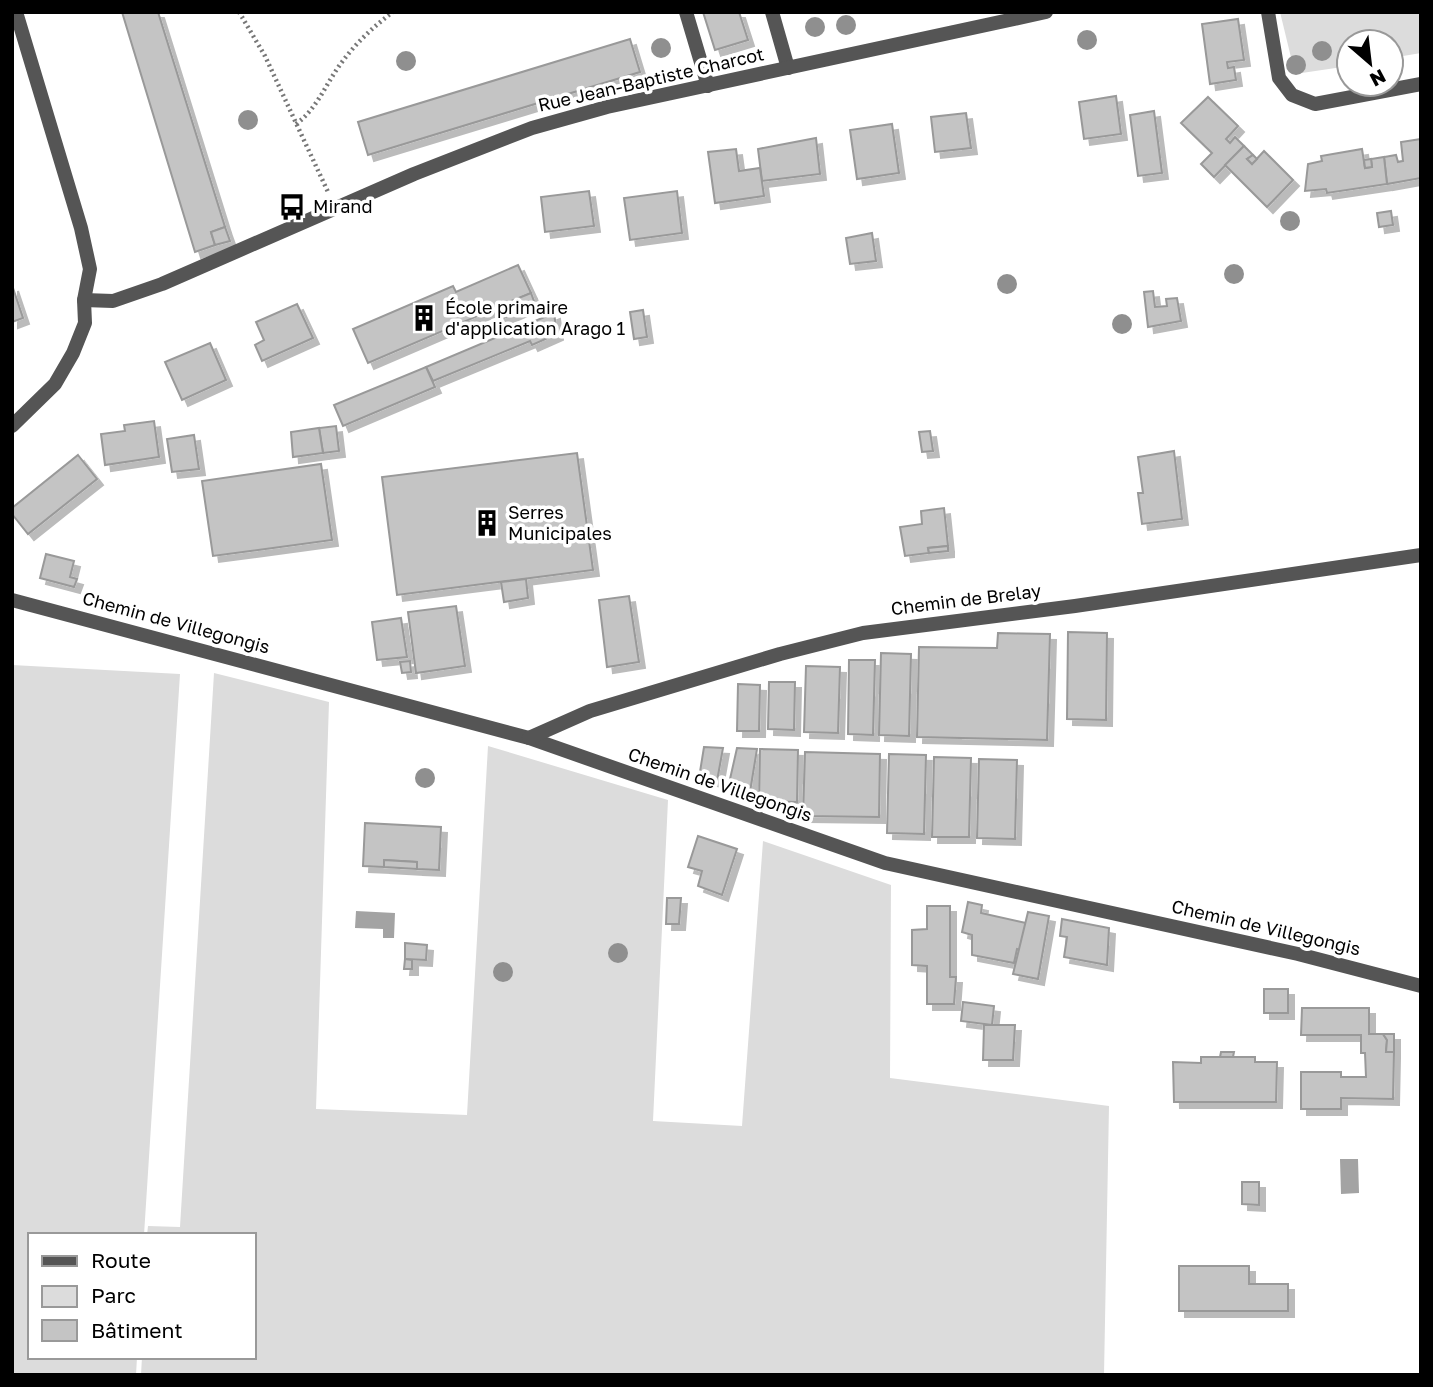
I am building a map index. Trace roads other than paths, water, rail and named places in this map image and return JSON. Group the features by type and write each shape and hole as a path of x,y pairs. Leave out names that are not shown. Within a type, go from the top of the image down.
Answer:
{"street":[{"path":"12,426 55,384 73,353 85,323 84,300 90,269 81,228 16,12"},
{"path":"686,12 708,86"},
{"path":"772,12 788,68"},
{"name":"Rue Jean-Baptiste Charcot","path":"84,300 113,301 162,284 477,148 532,128 607,107 1046,12"},
{"path":"1268,12 1279,78 1292,95 1315,104 1421,84"},
{"name":"Chemin de Brelay","path":"529,738 590,711 780,654 863,633 1088,604 1421,555"},
{"name":"Chemin de Villegongis","path":"12,600 529,738 885,863 1298,954 1421,986"}],"place":[{"name":"Mirand","path":"292,207"},
{"name":"École primaire d'application Arago 1","path":"424,318"},
{"name":"Serres Municipales","path":"487,523"}]}
